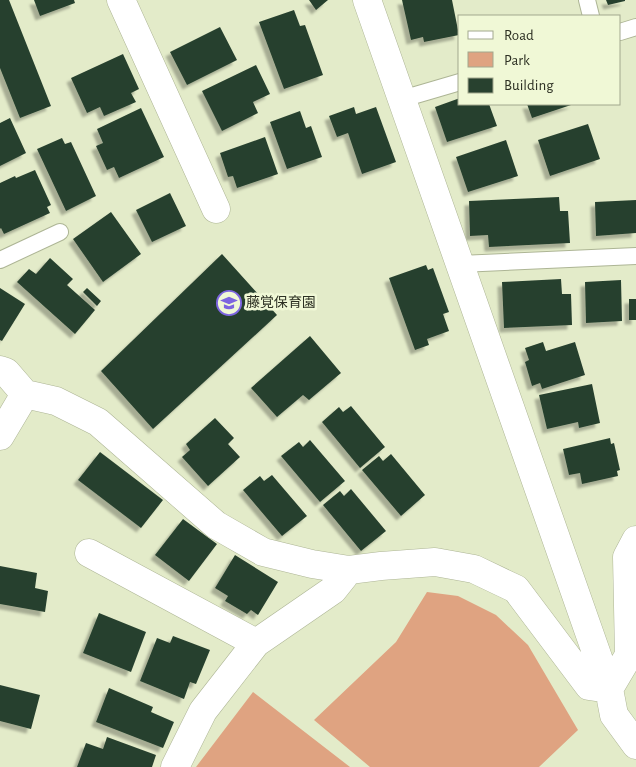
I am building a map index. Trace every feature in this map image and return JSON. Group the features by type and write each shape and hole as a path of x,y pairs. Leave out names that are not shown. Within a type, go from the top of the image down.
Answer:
{"street":[{"path":"121,0 216,209"},
{"path":"368,0 609,689 614,715 636,745"},
{"path":"0,370 6,372 25,394 56,401 98,422 216,525 263,552 312,564 349,570 436,562 474,569 516,590 589,686 609,689"},
{"path":"0,436 25,394"},
{"path":"609,689 629,655 627,557 636,540"},
{"path":"89,553 256,643"},
{"path":"175,767 203,712 256,643 333,590 349,570"}],"lane":[{"path":"587,0 591,15"},
{"path":"621,32 636,27"},
{"path":"402,99 458,83"},
{"path":"0,260 60,232"},
{"path":"460,264 636,256"}],"green space":[{"path":"427,592 458,596 496,615 528,645 578,730 539,767 370,767 314,720 396,642"},
{"path":"253,692 350,767 196,767"}],"building":[{"path":"0,0 9,0 51,106 20,118 0,68"},
{"path":"34,0 74,0 75,3 40,16"},
{"path":"309,0 328,0 316,10"},
{"path":"402,0 452,0 458,35 424,42 423,37 411,40"},
{"path":"606,0 625,0 625,1 608,5"},
{"path":"294,10 300,26 305,25 323,75 284,89 259,22"},
{"path":"220,27 237,60 187,85 170,52"},
{"path":"123,54 139,89 131,93 136,102 104,116 100,107 87,113 71,78"},
{"path":"256,65 270,94 253,102 258,113 222,131 202,91"},
{"path":"458,99 458,105 489,105 497,126 447,142 435,107"},
{"path":"527,105 571,105 532,118"},
{"path":"354,107 356,114 376,107 396,162 362,174 348,133 337,137 329,116"},
{"path":"141,108 164,157 119,178 114,167 107,170 96,146 103,143 97,129"},
{"path":"300,111 306,128 311,126 322,157 287,169 270,122"},
{"path":"10,118 26,153 0,166 0,123"},
{"path":"588,124 600,159 550,176 538,140"},
{"path":"265,137 278,174 237,188 233,176 228,177 220,153"},
{"path":"62,138 65,144 71,142 96,196 66,211 37,149"},
{"path":"506,140 518,176 468,192 456,157"},
{"path":"35,170 51,205 47,207 50,213 4,234 0,229 0,183"},
{"path":"170,193 186,226 152,242 136,210"},
{"path":"559,197 560,211 568,211 570,243 489,247 488,235 470,236 469,201"},
{"path":"636,200 636,233 596,236 595,202"},
{"path":"111,212 141,254 103,282 73,239"},
{"path":"222,254 277,315 153,429 101,371"},
{"path":"50,258 73,279 67,285 95,310 75,334 17,282 29,269 36,274"},
{"path":"426,265 428,270 433,268 449,312 443,314 449,331 427,339 429,345 415,350 389,278"},
{"path":"561,279 562,294 571,294 572,325 504,328 502,282"},
{"path":"621,280 622,321 586,323 585,282"},
{"path":"0,288 25,304 2,341 0,340"},
{"path":"87,288 101,301 97,306 83,292"},
{"path":"629,299 636,299 636,320 629,320"},
{"path":"310,336 341,373 309,400 303,395 277,417 251,388"},
{"path":"543,342 546,351 575,342 585,375 542,389 540,383 532,386 525,362 529,360 525,348"},
{"path":"592,384 600,423 579,428 578,422 547,429 539,395"},
{"path":"351,406 385,447 360,468 322,422 339,407 343,412"},
{"path":"215,418 234,438 228,444 240,457 208,486 182,457 190,450 186,444"},
{"path":"610,438 611,444 614,443 620,470 617,471 618,476 582,484 580,473 569,475 563,449"},
{"path":"310,440 345,481 320,502 281,456 299,442 303,447"},
{"path":"100,452 163,500 141,528 78,480"},
{"path":"391,454 425,495 401,516 362,470 379,456 383,461"},
{"path":"272,475 307,516 282,536 243,490 260,476 264,481"},
{"path":"351,489 386,531 361,551 323,505 340,491 344,496"},
{"path":"183,519 217,544 189,581 155,555"},
{"path":"235,555 278,582 258,615 251,610 247,614 225,601 228,596 215,588"},
{"path":"0,566 37,573 35,588 48,591 45,612 0,604"},
{"path":"99,613 146,632 131,672 83,653"},
{"path":"173,636 210,650 196,684 190,682 184,699 140,681 157,638 170,643"},
{"path":"0,685 40,695 31,729 0,721"},
{"path":"109,688 153,707 151,712 174,722 163,748 96,722"},
{"path":"107,737 156,755 152,767 77,767 86,743 103,749"}],"place":[{"name":"藤覚保育園","path":"229,303"}]}
